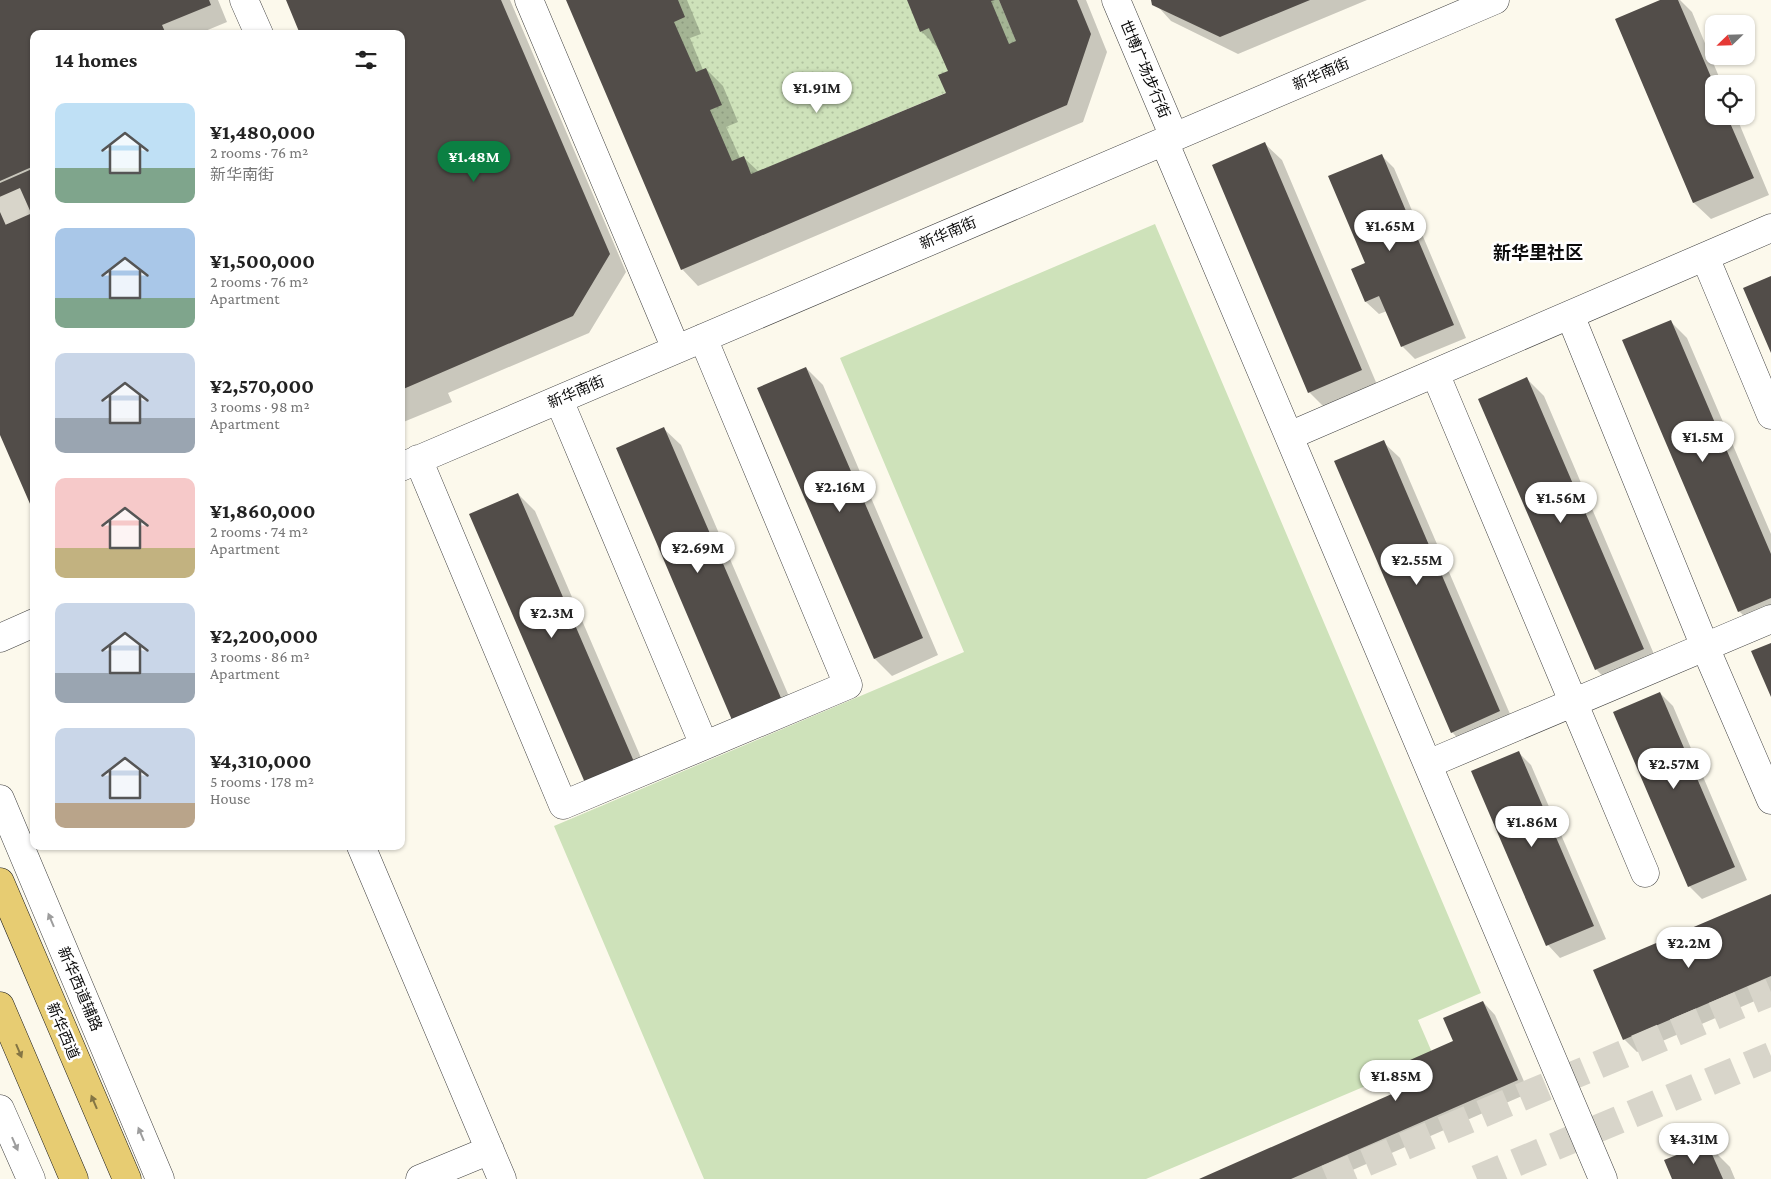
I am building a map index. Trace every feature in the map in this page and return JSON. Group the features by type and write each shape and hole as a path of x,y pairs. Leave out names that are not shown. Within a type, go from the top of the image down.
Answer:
{"main road":[{"name":"新华西道","path":"0,882 127,1179"},
{"path":"0,1006 74,1179"}],"street":[{"path":"244,0 256,30"},
{"path":"529,0 676,349"},
{"name":"世博广场步行街","path":"1116,0 1169,139 1289,436 1602,1179"},
{"name":"新华南街","path":"410,463 1495,0"},
{"path":"1289,436 1771,228"},
{"path":"1706,256 1771,415"},
{"path":"1570,315 1771,800"},
{"path":"410,463 563,805 848,685 703,338"},
{"path":"1435,373 1645,873"},
{"path":"559,400 704,746"},
{"path":"1428,764 1771,619"},
{"path":"0,638 30,625"},
{"name":"新华西道辅路","path":"0,800 160,1179"},
{"path":"363,850 502,1179"},
{"path":"0,1109 31,1179"},
{"path":"420,1179 490,1150"}],"green space":[{"path":"641,0 999,0 1024,60 719,188"},
{"path":"1155,224 1481,993 1418,1020 1434,1057 1146,1179 704,1179 554,826 964,652 840,358"}],"building":[{"path":"0,0 209,0 211,5 162,25 164,30 30,30 30,168 0,181"},
{"path":"286,0 501,0 610,254 573,316 405,388 405,30 298,30"},
{"path":"566,0 678,0 685,17 674,22 696,72 706,68 722,105 710,110 732,161 744,156 751,174 946,93 938,75 948,71 929,28 920,32 907,0 995,0 991,1 1009,44 1016,41 999,0 1077,0 1091,34 1067,105 681,270"},
{"path":"1151,0 1310,0 1220,37 1152,5"},
{"path":"1660,0 1678,0 1710,75 1705,75 1705,125 1731,125 1754,178 1693,203 1615,19"},
{"path":"1265,142 1362,370 1308,393 1212,165"},
{"path":"1382,154 1454,325 1401,347 1379,296 1365,302 1351,269 1365,263 1328,176"},
{"path":"30,170 30,504 0,435 0,183"},
{"path":"1771,276 1771,353 1743,288"},
{"path":"1671,320 1771,554 1771,598 1738,612 1622,340"},
{"path":"806,367 923,638 874,659 757,388"},
{"path":"1527,377 1644,649 1595,670 1478,399"},
{"path":"664,427 781,698 732,720 616,448"},
{"path":"1384,440 1500,711 1451,733 1334,461"},
{"path":"518,493 635,764 586,785 469,514"},
{"path":"1771,643 1771,697 1751,651"},
{"path":"1660,692 1735,867 1688,887 1613,712"},
{"path":"1519,751 1594,926 1546,946 1471,771"},
{"path":"1771,894 1771,976 1623,1040 1593,970"},
{"path":"1483,1001 1518,1080 1291,1179 1199,1179 1419,1082 1410,1060 1453,1041 1443,1018"},
{"path":"1707,1143 1723,1179 1672,1179 1664,1160"}],"tunnel":[{"path":"0,212 30,199"},
{"path":"1327,1179 1771,992"},
{"path":"1477,1179 1771,1056"}],"district":[{"name":"新华里社区","path":"1538,253"}]}
